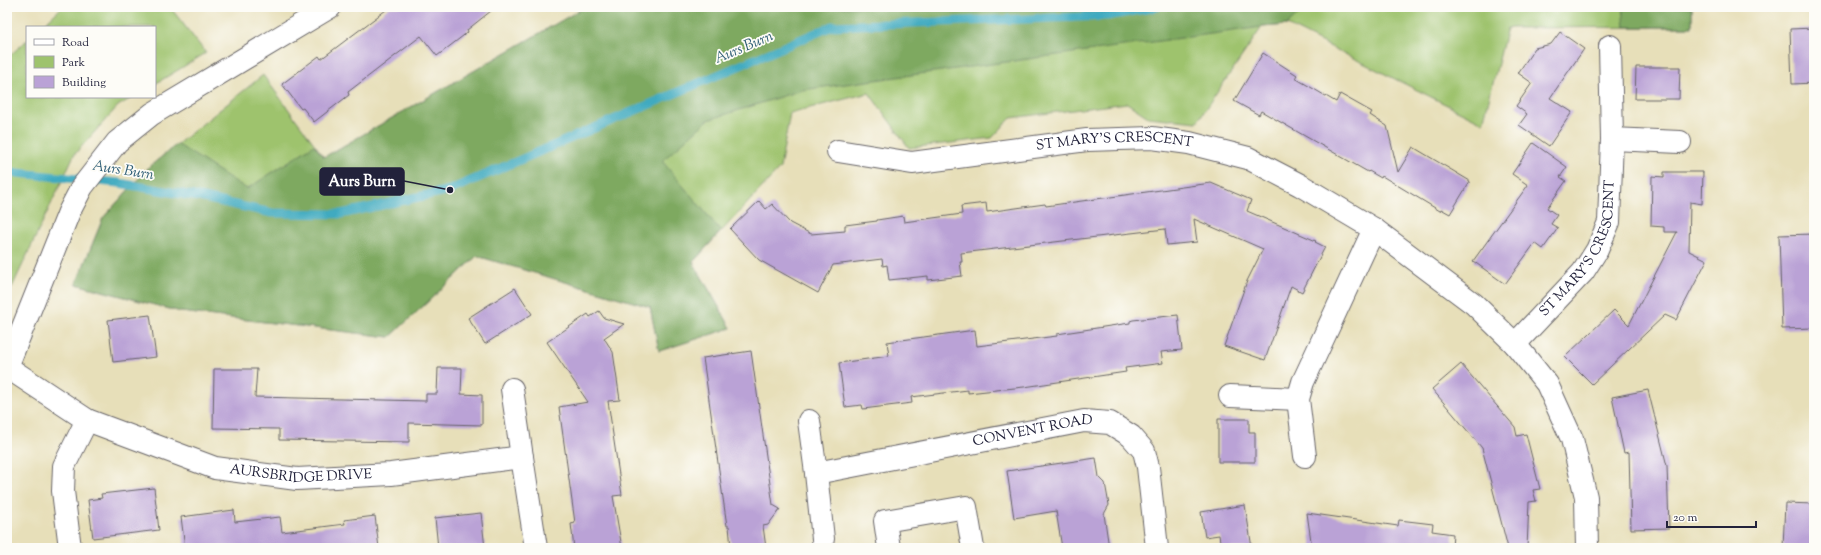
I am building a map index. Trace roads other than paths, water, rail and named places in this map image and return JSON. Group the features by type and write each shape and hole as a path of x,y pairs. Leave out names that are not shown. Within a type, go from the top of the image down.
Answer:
{"street":[{"path":"7,367 66,219 82,187 117,142 152,114 330,7"},
{"name":"ST MARY'S CRESCENT","path":"1515,344 1583,272 1597,250 1609,222 1612,139 1610,46"},
{"name":"ST MARY'S CRESCENT","path":"838,151 912,163 1087,140 1152,138 1189,143 1248,158 1300,185 1374,229 1474,304 1515,344 1547,384 1572,439 1586,497 1587,548"},
{"path":"1612,139 1680,142"},
{"path":"1305,456 1298,399 1303,382 1374,229"},
{"name":"AURSBRIDGE DRIVE","path":"7,367 87,420 215,468 297,479 391,474 522,457"},
{"path":"512,389 536,548"},
{"path":"1230,396 1298,399"},
{"path":"70,548 63,491 64,466 87,420"},
{"path":"809,421 823,539"},
{"name":"CONVENT ROAD","path":"816,472 1084,421 1110,422 1131,436 1144,451 1148,467 1157,548"},
{"path":"889,548 886,521 966,507 972,548"}],"waterway":[{"name":"Aurs Burn","path":"7,172 119,183 199,197 272,213 341,214 450,190 832,26 1107,16 1157,7"}],"place":[{"name":"Aurs Burn","path":"450,190"}]}
